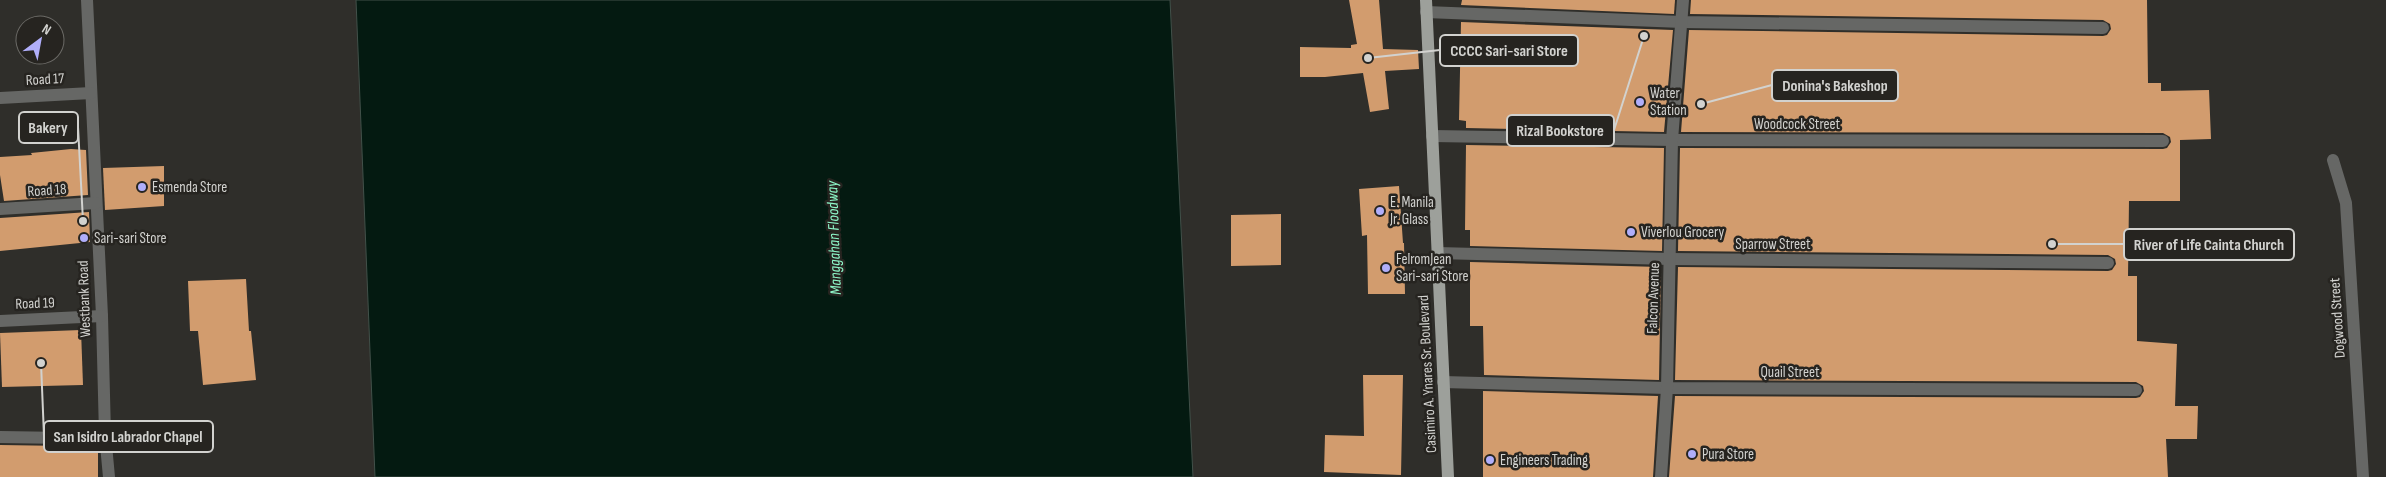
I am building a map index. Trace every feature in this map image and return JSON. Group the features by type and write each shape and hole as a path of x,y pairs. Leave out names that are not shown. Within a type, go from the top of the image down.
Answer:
{"main road":[{"name":"Casimiro A. Ynares Sr. Boulevard","path":"1426,6 1448,477"}],"street":[{"name":"Westbank Road","path":"87,0 102,316 105,434 109,477"},
{"name":"Falcon Avenue","path":"1661,477 1667,388 1672,140 1683,0"},
{"path":"1426,6 1682,22 2103,28"},
{"name":"Road 17","path":"0,98 91,93"},
{"name":"Woodcock Street","path":"1432,136 1672,140 2163,141"},
{"name":"Dogwood Street","path":"2333,160 2346,203 2363,477"},
{"name":"Road 18","path":"0,209 96,202"},
{"name":"Sparrow Street","path":"1437,253 1671,260 2108,263"},
{"name":"Road 19","path":"0,321 102,316"},
{"name":"Quail Street","path":"1443,382 1667,388 2136,390"},
{"path":"0,437 66,438 105,434"}],"water":[{"name":"Manggahan Floodway","path":"356,0 1170,0 1193,477 375,477"}],"building":[{"path":"1349,0 1379,0 1383,49 1418,50 1419,69 1385,71 1389,109 1370,112 1363,73 1325,77 1300,77 1300,47 1351,48 1351,45 1357,44"},
{"path":"1462,0 1675,0 1674,14 1461,5"},
{"path":"1691,0 2147,0 2148,83 2161,83 2161,91 2209,90 2211,139 2180,140 2180,201 2129,201 2128,276 2137,276 2137,341 2177,344 2175,406 2198,406 2197,439 2166,439 2168,477 1669,477 1675,396 2136,398 2140,397 2144,391 2143,386 2136,382 1675,380 1678,267 2108,271 2112,270 2116,264 2115,259 2108,255 1678,251 1680,148 2163,149 2167,148 2171,142 2170,137 2163,133 1681,132 1689,30 2103,36 2107,35 2111,29 2110,24 2103,20 1690,14"},
{"path":"1461,22 1673,30 1664,132 1466,128 1466,121 1459,120"},
{"path":"1466,145 1664,148 1662,251 1470,246 1470,230 1465,230"},
{"path":"71,149 86,150 88,195 4,201 0,175 0,157 32,155 31,153"},
{"name":"Esmenda Store","path":"164,166 164,206 105,210 103,168"},
{"path":"1399,186 1404,243 1405,294 1368,294 1367,235 1362,236 1359,189"},
{"path":"89,212 90,242 0,251 0,218"},
{"path":"1281,214 1281,265 1231,266 1231,215"},
{"path":"1470,262 1661,267 1659,380 1484,375 1483,326 1470,326"},
{"path":"246,279 249,331 251,331 256,380 203,385 198,331 190,331 188,281"},
{"path":"81,330 83,385 2,387 0,333"},
{"path":"1363,375 1403,375 1401,475 1324,472 1325,435 1364,436"},
{"path":"1483,391 1658,396 1653,477 1483,477"},
{"path":"98,443 98,477 0,477 0,445 66,446"}],"place":[{"name":"Rizal Bookstore","path":"1644,36"},
{"name":"CCCC Sari-sari Store","path":"1368,58"},
{"name":"Water Station","path":"1640,102"},
{"name":"Donina's Bakeshop","path":"1701,104"},
{"name":"Esmenda Store","path":"142,187"},
{"name":"E. Manila Jr. Glass","path":"1380,211"},
{"name":"Bakery","path":"83,221"},
{"name":"Viverlou Grocery","path":"1631,232"},
{"name":"Sari-sari Store","path":"84,238"},
{"name":"River of Life Cainta Church","path":"2052,244"},
{"name":"FelromJean Sari-sari Store","path":"1386,268"},
{"name":"San Isidro Labrador Chapel","path":"41,363"},
{"name":"Pura Store","path":"1692,454"},
{"name":"Engineers Trading","path":"1490,460"}]}
